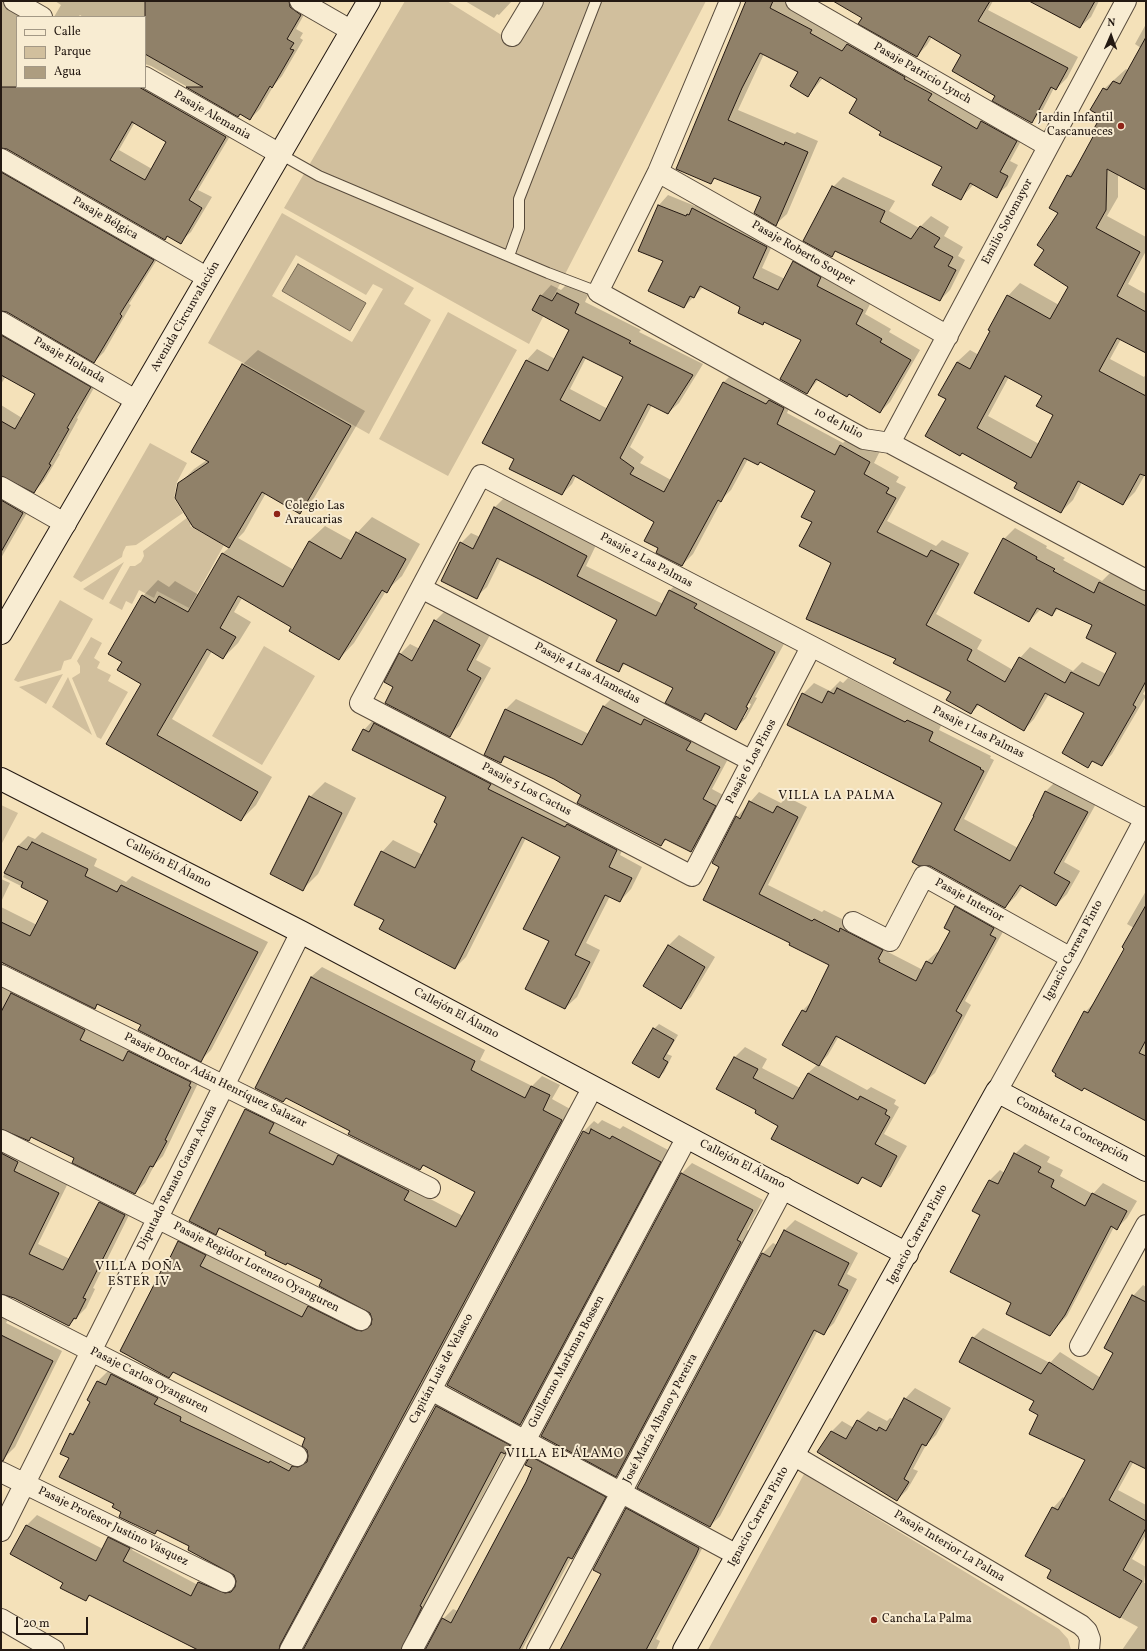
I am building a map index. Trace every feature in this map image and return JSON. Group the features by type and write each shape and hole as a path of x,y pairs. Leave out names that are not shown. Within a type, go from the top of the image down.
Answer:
{"street":[{"path":"14,1 40,16"},
{"path":"300,1 352,31"},
{"name":"Avenida Circunvalación","path":"1,633 138,401 369,1"},
{"path":"512,36 533,1"},
{"path":"598,292 658,172 730,1"},
{"name":"Pasaje Patricio Lynch","path":"796,1 1048,146"},
{"name":"Emilio Sotomayor","path":"890,443 1126,1"},
{"name":"Pasaje Alemania","path":"146,78 280,154"},
{"name":"Pasaje Bélgica","path":"1,159 208,278"},
{"name":"Pasaje Roberto Souper","path":"658,172 948,336"},
{"name":"10 de Julio","path":"598,292 864,439 890,443 1146,580"},
{"name":"Pasaje Holanda","path":"1,322 138,401"},
{"name":"Pasaje 2 Las Palmas","path":"421,588 481,475 812,647"},
{"path":"1,487 66,524"},
{"name":"Pasaje 5 Los Cactus","path":"421,588 360,703 692,876"},
{"name":"Pasaje 4 Las Alamedas","path":"421,588 752,761"},
{"name":"Pasaje 6 Los Pinos","path":"692,876 812,647"},
{"name":"Pasaje 1 Las Palmas","path":"812,647 1145,818"},
{"name":"Callejón El Álamo","path":"1,779 301,932 784,1187 907,1254"},
{"name":"Ignacio Carrera Pinto","path":"684,1650 907,1254 1071,958 1145,818"},
{"name":"Pasaje Interior","path":"853,922 890,941 924,876 1071,958"},
{"name":"Diputado Renato Gaona Acuña","path":"1,1531 301,932"},
{"name":"Pasaje Doctor Adán Henríquez Salazar","path":"1,974 430,1188"},
{"name":"Capitán Luis de Velasco","path":"290,1650 432,1390 593,1087"},
{"name":"Combate La Concepción","path":"997,1091 1146,1170"},
{"name":"Guillermo Markman Bossen","path":"412,1650 526,1441 687,1137"},
{"name":"Pasaje Regidor Lorenzo Oyanguren","path":"1,1140 361,1320"},
{"name":"José María Albano y Pereira","path":"537,1650 784,1187"},
{"path":"1080,1346 1146,1225"},
{"name":"Pasaje Carlos Oyanguren","path":"1,1305 297,1456"},
{"path":"432,1390 737,1555"},
{"name":"Pasaje Interior La Palma","path":"793,1456 1081,1625 1087,1631 1090,1639 1089,1650"},
{"name":"Pasaje Profesor Justino Vásquez","path":"1,1472 225,1582"},
{"path":"1,1619 54,1650"}],"lane":[{"path":"509,256 519,228 519,199 596,1"},
{"path":"280,154 319,176 598,292"}],"green space":[{"path":"405,1 447,1 516,44 542,1 706,1 529,344 284,208"},
{"path":"282,213 414,288 404,304 431,320 369,434 208,343","holes":["296,255 366,295 373,284 383,289 352,342 272,296"]},
{"path":"448,312 517,350 448,476 379,439"},
{"path":"150,443 187,463 177,482 174,498 183,513 136,545 126,546 122,557 81,582 73,577"},
{"path":"188,517 194,520 190,526 224,545 189,608 157,591 154,598 139,590 132,604 126,601 122,610 109,603 130,566 135,566 141,562 144,556 143,551"},
{"path":"124,562 103,600 83,589"},
{"path":"60,600 93,619 71,659 64,661 61,670 18,682 14,680"},
{"path":"91,637 102,643 94,658 100,662 97,668 111,675 108,681 128,692 101,739 97,737 72,678 80,673 80,666 77,661"},
{"path":"264,646 315,676 262,765 212,736"},
{"path":"63,674 46,704 19,687"},
{"path":"68,677 92,735 52,707"},
{"path":"1,805 18,813 1,845"},
{"path":"804,1474 1059,1629 1068,1639 1071,1650 708,1650"}],"water":[{"path":"298,264 366,303 350,331 282,291"}],"building":[{"path":"145,1 289,1 290,7 301,15 287,39 294,43 290,49 294,50 272,88 270,86 250,120 240,114 238,117 186,87 203,87 146,55"},
{"path":"746,1 773,1 770,8 812,30 810,33 842,51 847,44 905,77 904,79 932,94 928,100 977,129 981,121 1017,141 1000,172 1008,176 997,198 970,183 961,200 932,185 942,167 879,135 881,132 849,113 857,99 820,77 808,97 790,86 798,72 760,53 728,120 784,145 785,142 808,152 776,226 754,213 761,197 714,178 711,184 676,169"},
{"path":"833,1 990,1 978,21 1068,68 1056,90 1051,87 1032,123 992,101 995,96 952,71 961,55 929,36 917,57 858,24 862,18"},
{"path":"1029,1 1095,1 1080,28"},
{"path":"1146,37 1146,190 1107,169 1106,210 1096,228 1140,252 1117,296 1146,312 1146,353 1117,338 1099,371 1146,396 1146,476 1140,474 1123,505 1078,481 1061,513 1014,488 1017,483 962,453 960,456 925,436 946,399 938,395 957,362 970,369 990,331 988,330 1007,295 1050,319 1068,287 1034,265 1044,250 1037,245 1058,213 1049,208 1067,175 1071,177 1095,133 1092,132 1101,116 1090,110 1103,88 1107,90 1113,81 1120,84","holes":["1005,376 1042,396 1036,406 1053,415 1031,458 977,428"]},
{"path":"1,87 141,88 226,137 189,200 202,208 181,244 167,236 165,240 7,149 1,148","holes":["132,122 166,142 145,180 110,160"]},
{"path":"1,172 154,260 120,314 122,316 94,363 7,312 1,311"},
{"path":"832,186 885,211 880,222 911,239 920,226 940,238 934,247 953,257 948,266 956,270 940,301 835,251 832,257 803,241"},
{"path":"658,205 686,216 687,214 689,215 692,208 767,247 753,278 778,290 793,261 821,277 817,286 863,310 856,324 882,339 880,342 911,360 880,413 849,394 847,397 816,379 807,394 780,379 801,340 764,322 763,325 738,313 740,307 700,286 694,298 690,296 684,308 648,291 663,261 638,251"},
{"path":"557,293 579,304 575,313 631,341 629,343 693,375 668,414 648,404 620,458 634,468 630,474 664,492 723,382 766,404 769,400 784,408 777,424 835,455 840,445 870,462 864,474 889,488 886,493 896,498 877,532 927,557 931,550 959,564 926,625 972,650 967,660 1005,682 1019,657 1065,683 1071,672 1099,686 1116,653 1086,638 1092,625 1056,608 1052,616 1037,608 1029,622 974,593 1003,538 1037,557 1036,559 1055,569 1053,571 1094,593 1099,582 1146,606 1146,681 1133,705 1136,707 1102,766 1092,761 1088,768 1062,753 1084,713 1045,693 1024,731 977,704 971,714 946,700 951,692 893,663 896,659 806,619 831,563 799,546 812,522 801,517 815,491 760,462 758,465 744,458 721,502 718,500 682,566 656,553 658,548 644,541 654,522 573,475 562,495 509,469 514,459 482,443 526,360 548,371 569,330 532,310 540,295 552,301","holes":["583,357 623,377 600,421 560,400"]},
{"path":"1,335 91,387 67,428 69,429 49,464 51,465 34,493 1,476 1,421 15,429 35,394 1,375"},
{"path":"242,364 351,426 300,514 262,492 229,548 193,527 175,498 178,483 209,462 191,452"},
{"path":"1,500 23,513 1,552"},
{"path":"494,507 587,556 577,576 656,616 669,590 697,604 694,608 775,652 746,707 748,708 736,730 705,713 701,721 665,703 673,688 623,663 619,672 596,661 617,620 541,580 497,558 477,599 441,581 460,542 473,549"},
{"path":"356,532 406,559 387,593 382,590 339,660 289,631 291,627 238,596 220,628 236,637 223,659 207,649 157,735 258,792 241,821 106,744 141,684 117,670 122,662 108,654 142,595 155,603 159,596 188,612 222,553 283,587 309,541 341,559"},
{"path":"434,620 480,645 467,670 481,678 450,737 385,703 393,687 384,682 399,653 412,661"},
{"path":"837,688 905,722 907,720 933,732 929,741 984,771 954,830 1010,861 1034,816 1045,791 1088,812 1054,873 1070,882 1056,906 1020,885 1005,908 930,866 919,866 912,862 942,803 787,725 802,693 822,703 828,691 834,694"},
{"path":"603,706 641,725 644,719 691,742 686,750 720,767 703,799 716,806 691,852 665,839 661,846 577,803 581,795 554,779 504,756 501,763 484,755 505,709 582,745"},
{"path":"374,723 491,784 488,789 565,827 567,824 617,850 609,867 632,878 620,902 605,895 575,955 590,962 565,1009 525,989 549,941 523,929 560,857 522,837 455,969 379,929 384,920 354,905 381,851 415,868 437,824 434,822 446,797 352,750 363,729 369,732"},
{"path":"309,796 342,813 303,891 270,874"},
{"path":"749,801 773,813 777,806 798,817 759,894 812,921 814,919 839,932 840,928 883,950 878,959 880,960 879,962 916,981 926,961 932,964 950,931 944,928 955,906 994,928 990,935 996,938 956,1011 962,1015 925,1084 836,1036 819,1066 782,1045 802,1010 806,1012 829,965 789,945 790,943 703,900 719,867 712,863 736,816 740,819"},
{"path":"32,842 88,869 85,876 117,892 121,885 258,952 201,1062 138,1030 141,1025 97,1004 95,1009 1,962 1,922 30,936 48,901 21,887 23,882 4,873 18,846 27,850"},
{"path":"1146,905 1146,1040 1139,1053 1146,1056 1146,1121 1084,1088 1082,1091 1055,1076 1056,1074 1052,1071 1084,1011 1088,1013 1124,949 1122,947"},
{"path":"668,945 705,967 681,1009 643,986"},
{"path":"311,977 475,1061 471,1070 525,1098 531,1086 550,1095 543,1110 562,1120 280,1645 279,1650 198,1650 89,1595 86,1601 60,1588 63,1583 10,1554 26,1525 96,1561 108,1537 130,1548 123,1561 191,1596 198,1582 225,1593 231,1592 235,1587 236,1581 234,1575 188,1550 189,1546 157,1530 155,1534 119,1517 121,1512 112,1507 114,1504 59,1477 69,1458 60,1454 70,1433 73,1435 90,1402 87,1400 97,1381 106,1385 111,1374 158,1398 154,1404 181,1417 180,1421 269,1463 270,1461 289,1471 292,1466 298,1467 307,1462 307,1450 302,1446 305,1438 173,1372 169,1378 120,1351 178,1241 206,1255 200,1266 302,1317 308,1306 356,1330 362,1331 371,1325 372,1319 370,1313 319,1286 322,1280 287,1263 286,1265 265,1255 266,1252 219,1228 216,1235 189,1221 245,1109 274,1123 269,1133 333,1165 338,1155 409,1191 404,1200 456,1227 475,1192 423,1165 420,1170 348,1134 350,1131 286,1098 283,1102 255,1088"},
{"path":"11,993 85,1030 80,1040 123,1061 128,1051 191,1082 189,1086 191,1087 165,1140 167,1141 153,1167 150,1166 135,1194 72,1163 74,1158 31,1137 29,1141 1,1129 1,1012"},
{"path":"653,1028 674,1040 663,1059 668,1062 659,1078 632,1063"},
{"path":"734,1057 758,1069 753,1078 793,1099 808,1073 858,1100 860,1096 887,1110 885,1114 890,1117 875,1144 897,1156 881,1187 862,1177 858,1184 771,1139 778,1126 755,1113 756,1110 716,1089"},
{"path":"591,1129 610,1139 612,1136 661,1162 520,1425 447,1385 583,1131 589,1134"},
{"path":"1,1153 18,1162 14,1171 59,1193 29,1254 63,1270 99,1202 125,1215 83,1298 86,1299 76,1319 74,1318 69,1326 14,1298 1,1294"},
{"path":"1014,1153 1041,1167 1038,1172 1054,1180 1051,1187 1085,1206 1092,1193 1127,1211 1117,1230 1111,1226 1065,1315 1050,1336 1006,1314 1011,1303 950,1272 980,1215 972,1211 989,1180 998,1184"},
{"path":"681,1173 753,1210 737,1240 741,1242 616,1477 541,1436"},
{"path":"784,1230 849,1263 838,1285 848,1290 824,1335 814,1330 710,1527 637,1488 762,1253 770,1257"},
{"path":"1132,1295 1146,1302 1146,1469 1130,1461 1109,1500 1146,1521 1146,1528 1123,1570 1142,1581 1120,1618 1047,1578 1051,1570 1025,1556 1052,1507 1058,1510 1085,1460 1029,1434 1038,1415 1029,1410 1034,1401 959,1362 972,1337 1041,1374 1049,1362 1093,1390 1113,1353 1104,1348"},
{"path":"1,1335 53,1361 3,1461 1,1461"},
{"path":"904,1398 942,1419 926,1446 922,1444 904,1479 909,1482 897,1501 817,1452 831,1431 846,1439 857,1420 877,1431 879,1427 886,1431"},
{"path":"436,1406 510,1445 505,1454 501,1452 420,1606 422,1607 401,1650 303,1650"},
{"path":"530,1456 606,1497 572,1559 568,1557 519,1650 425,1650 442,1618 451,1623 526,1482 532,1468 525,1465"},
{"path":"626,1508 699,1548 696,1555 646,1650 560,1650 601,1574 593,1570"}],"place":[{"name":"Jardin Infantil Cascanueces","path":"1121,126"},
{"name":"Colegio Las Araucarias","path":"277,514"},
{"name":"Cancha La Palma","path":"874,1620"}],"district":[{"name":"VILLA LA PALMA","path":"837,797"},
{"name":"VILLA DOÑA ESTER IV","path":"139,1276"},
{"name":"VILLA EL ÁLAMO","path":"565,1455"}]}
